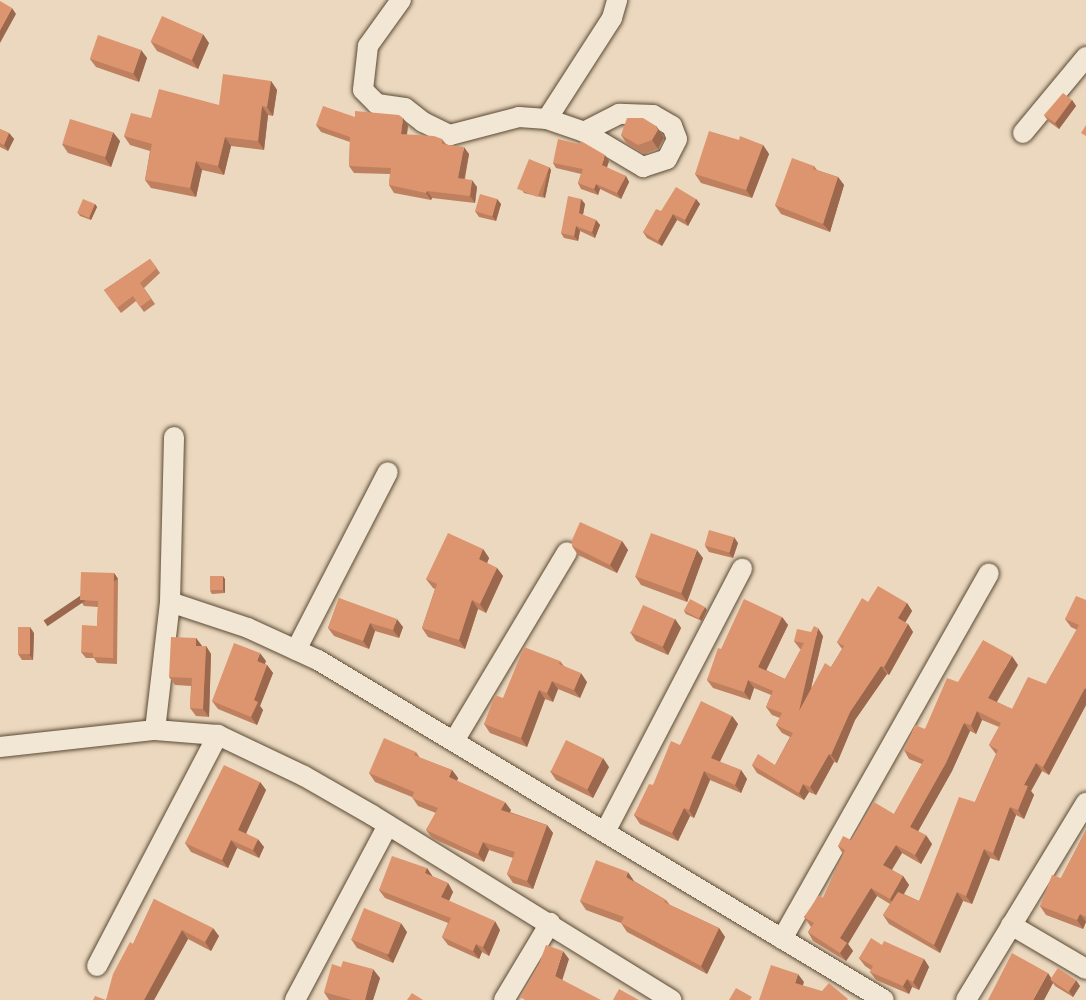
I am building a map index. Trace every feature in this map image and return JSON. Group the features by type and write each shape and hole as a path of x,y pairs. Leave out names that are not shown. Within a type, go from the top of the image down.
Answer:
{"street":[{"path":"401,0 368,46 363,90 377,104 405,108 423,122 450,135 519,117 547,119 584,132"},
{"path":"547,119 612,18 618,0"},
{"path":"1023,133 1086,57"},
{"path":"155,730 170,602 174,437"},
{"path":"296,650 388,472"},
{"path":"454,741 567,552"},
{"path":"605,832 742,569"},
{"path":"782,939 990,573"},
{"path":"170,602 248,628 318,660 884,1000"},
{"path":"0,764 4,747 155,730 218,735 304,777 388,825 550,923 671,1000"},
{"path":"97,966 218,735"},
{"path":"966,1000 1086,803"},
{"path":"295,1000 388,825"},
{"path":"504,1000 550,923"},
{"path":"1011,925 1086,969"}],"building":[{"path":"0,1 12,8 0,30"},
{"path":"162,16 203,34 192,60 151,42"},
{"path":"98,35 141,50 133,74 90,59"},
{"path":"223,74 271,81 267,107 262,106 258,141 225,137 218,166 196,161 190,188 145,180 152,144 124,136 131,113 151,118 159,89 219,105"},
{"path":"1063,93 1072,100 1055,123 1044,115"},
{"path":"323,106 355,117 355,111 399,115 403,118 401,134 434,136 442,139 442,144 464,147 458,178 472,180 470,196 427,191 426,193 389,185 391,168 349,166 350,137 316,125"},
{"path":"627,118 643,118 656,126 658,130 652,140 638,145 621,135"},
{"path":"70,119 113,132 105,157 62,144"},
{"path":"1086,125 1086,136 1081,133"},
{"path":"0,129 9,133 4,145 0,143"},
{"path":"709,131 739,140 740,136 763,145 746,190 695,174"},
{"path":"558,139 579,144 581,141 605,155 602,165 626,176 617,193 596,184 594,189 578,183 583,169 553,163"},
{"path":"792,158 814,166 813,169 838,177 823,224 775,205"},
{"path":"529,159 549,167 537,197 517,189"},
{"path":"676,187 696,199 685,220 673,214 658,241 643,232 656,209 661,211"},
{"path":"480,194 497,199 492,216 475,211"},
{"path":"568,196 581,199 579,213 596,220 592,232 576,226 574,236 561,233"},
{"path":"83,199 95,204 89,218 77,213"},
{"path":"150,259 157,268 140,283 151,299 140,307 133,296 117,308 104,290"},
{"path":"580,522 622,541 610,565 572,546 572,540"},
{"path":"709,530 734,537 730,553 705,545"},
{"path":"448,533 483,549 479,559 497,568 480,604 472,600 459,640 422,628 437,584 426,579"},
{"path":"651,533 697,550 681,593 635,576"},
{"path":"81,572 114,573 113,658 93,657 93,653 81,652 82,625 97,626 98,601 80,600"},
{"path":"210,576 223,576 223,590 210,590"},
{"path":"878,586 907,603 898,618 908,624 884,667 881,666 850,712 831,755 829,754 810,787 803,784 799,793 752,765 758,754 775,765 793,733 776,725 782,713 766,707 773,691 748,680 744,692 707,680 718,648 721,649 744,599 782,617 758,667 785,679 804,643 794,641 797,629 811,632 814,626 818,628 799,711 825,663 831,667 844,646 837,642 862,598 868,602"},
{"path":"1076,596 1086,600 1086,689 1043,767 1036,763 1024,785 1028,786 1018,810 1010,807 993,853 984,849 966,896 957,892 934,945 883,915 898,892 919,901 959,797 975,802 998,750 989,745 1001,723 977,711 971,725 964,723 946,763 910,827 926,835 915,855 896,845 883,865 903,876 890,899 871,888 840,938 847,943 840,953 808,932 814,923 804,917 819,895 823,898 845,850 838,846 843,836 851,840 874,802 894,814 924,760 904,750 915,725 925,729 947,678 958,682 983,640 1012,656 988,698 1012,709 1028,677 1046,684 1079,625 1065,619"},
{"path":"339,598 397,619 393,630 370,623 363,641 328,628"},
{"path":"690,599 705,607 699,618 684,610"},
{"path":"643,605 675,619 663,647 631,632"},
{"path":"18,627 30,627 30,654 18,654"},
{"path":"171,637 196,638 196,646 206,646 203,709 190,708 192,678 169,677"},
{"path":"234,643 260,653 257,661 267,665 254,700 258,702 251,717 212,701"},
{"path":"524,647 560,661 559,664 581,673 574,690 552,681 547,693 539,690 521,738 484,724 495,695 503,698"},
{"path":"701,701 732,716 711,758 741,770 735,785 704,771 689,810 684,808 672,833 634,815 649,784 653,785 671,741 680,745"},
{"path":"384,738 416,752 414,755 452,770 449,777 505,802 501,810 547,825 527,881 507,874 515,852 483,842 478,854 426,830 438,808 412,798 414,792 369,773"},
{"path":"566,740 603,758 588,789 551,771"},
{"path":"224,765 260,782 238,830 258,839 253,850 231,840 222,860 185,843"},
{"path":"1086,830 1086,917 1080,914 1077,920 1040,906 1052,875 1061,878"},
{"path":"392,856 427,868 425,873 448,883 441,897 495,921 483,947 476,944 473,951 442,937 451,918 379,890"},
{"path":"596,860 628,872 626,877 666,900 664,902 719,928 701,966 621,923 624,917 580,901"},
{"path":"154,899 213,928 205,942 182,930 144,1000 106,1000 113,974 130,942 133,944"},
{"path":"364,908 401,923 388,955 351,940"},
{"path":"871,938 882,945 884,941 924,959 913,982 907,979 903,986 870,972 873,966 859,958"},
{"path":"546,945 563,951 555,976 601,1000 525,1000 520,997 539,964"},
{"path":"1012,953 1048,973 1033,1000 988,1000"},
{"path":"343,961 373,969 365,1000 352,1000 324,992 332,964 341,967"},
{"path":"771,965 798,974 795,983 822,991 829,983 848,999 759,1000"},
{"path":"1058,968 1076,980 1068,992 1050,980"},
{"path":"736,988 752,997 750,1000 729,1000"},
{"path":"619,989 639,1000 613,1000"},
{"path":"412,993 423,1000 407,1000"},
{"path":"95,996 106,1000 93,1000"}]}
